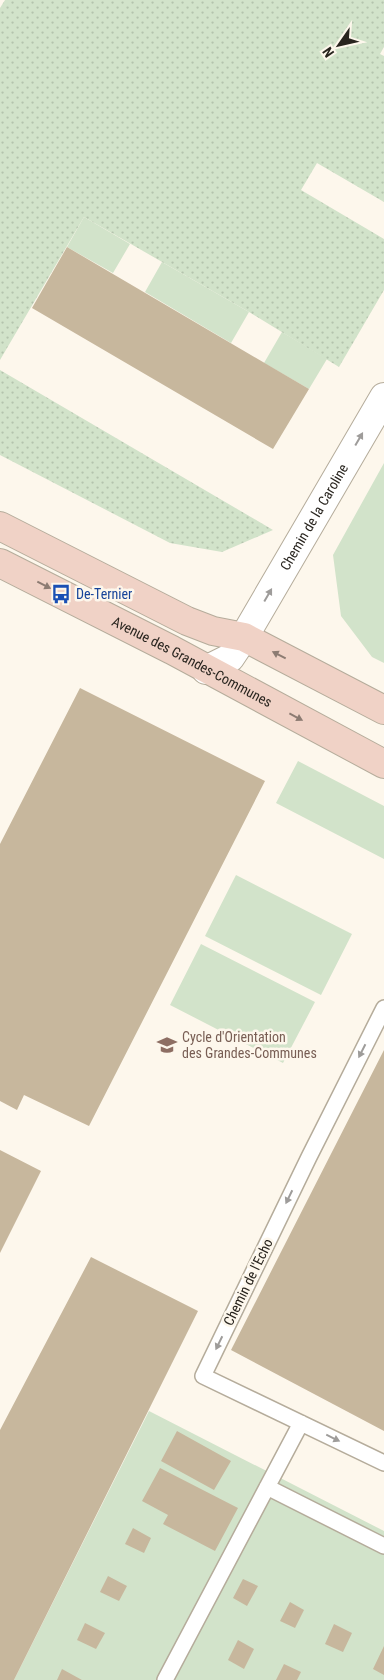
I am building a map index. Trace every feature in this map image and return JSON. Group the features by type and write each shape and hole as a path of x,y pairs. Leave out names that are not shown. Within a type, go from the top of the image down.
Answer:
{"street":[{"name":"Chemin de la Caroline","path":"206,670 230,658 244,637 384,397"},
{"path":"0,526 187,621 213,631 244,637 384,710"},
{"name":"Avenue des Grandes-Communes","path":"0,563 172,650 206,670 384,764"}],"lane":[{"name":"Chemin de l'Echo","path":"384,1008 308,1157 203,1376 384,1463"},
{"path":"165,1680 301,1423"},
{"path":"267,1487 384,1546"}],"green space":[{"path":"5,0 384,0 384,47 380,54 384,56 384,202 317,163 301,190 384,239 384,290 339,367 249,312 84,217 0,360 0,8"},
{"path":"84,217 130,244 113,273 67,247"},
{"path":"162,262 249,312 231,343 145,292"},
{"path":"282,332 327,359 309,389 264,363"},
{"path":"0,370 273,530 222,552 170,543 0,455"},
{"path":"384,463 384,663 372,657 341,616 333,555"},
{"path":"298,761 384,806 384,859 276,803"},
{"path":"236,875 352,934 321,995 205,936"},
{"path":"201,944 315,1002 283,1063 170,1005"},
{"path":"149,1411 384,1531 384,1680 14,1680"}],"building":[{"path":"67,247 309,389 273,449 32,308"},
{"path":"80,688 265,781 89,1126 24,1095 17,1110 0,1101 0,844"},
{"path":"384,1050 384,1431 231,1350"},
{"path":"0,1150 41,1171 0,1253"},
{"path":"91,1257 198,1311 14,1680 0,1680 0,1430"},
{"path":"177,1431 231,1461 214,1490 161,1461"},
{"path":"160,1468 238,1508 215,1551 163,1524 168,1515 142,1501"},
{"path":"133,1528 151,1538 144,1553 125,1544"},
{"path":"108,1576 127,1586 119,1601 100,1592"},
{"path":"243,1579 258,1586 247,1606 233,1598"},
{"path":"290,1602 304,1610 295,1628 280,1621"},
{"path":"85,1623 105,1633 96,1649 77,1640"},
{"path":"334,1624 352,1633 343,1652 325,1644"},
{"path":"238,1640 254,1649 244,1669 228,1660"},
{"path":"384,1646 384,1675 373,1669"},
{"path":"284,1664 301,1672 297,1680 276,1680"},
{"path":"62,1669 82,1680 57,1680"}],"place":[{"name":"De-Ternier","path":"61,594"},
{"name":"Cycle d'Orientation des Grandes-Communes","path":"167,1045"}]}
